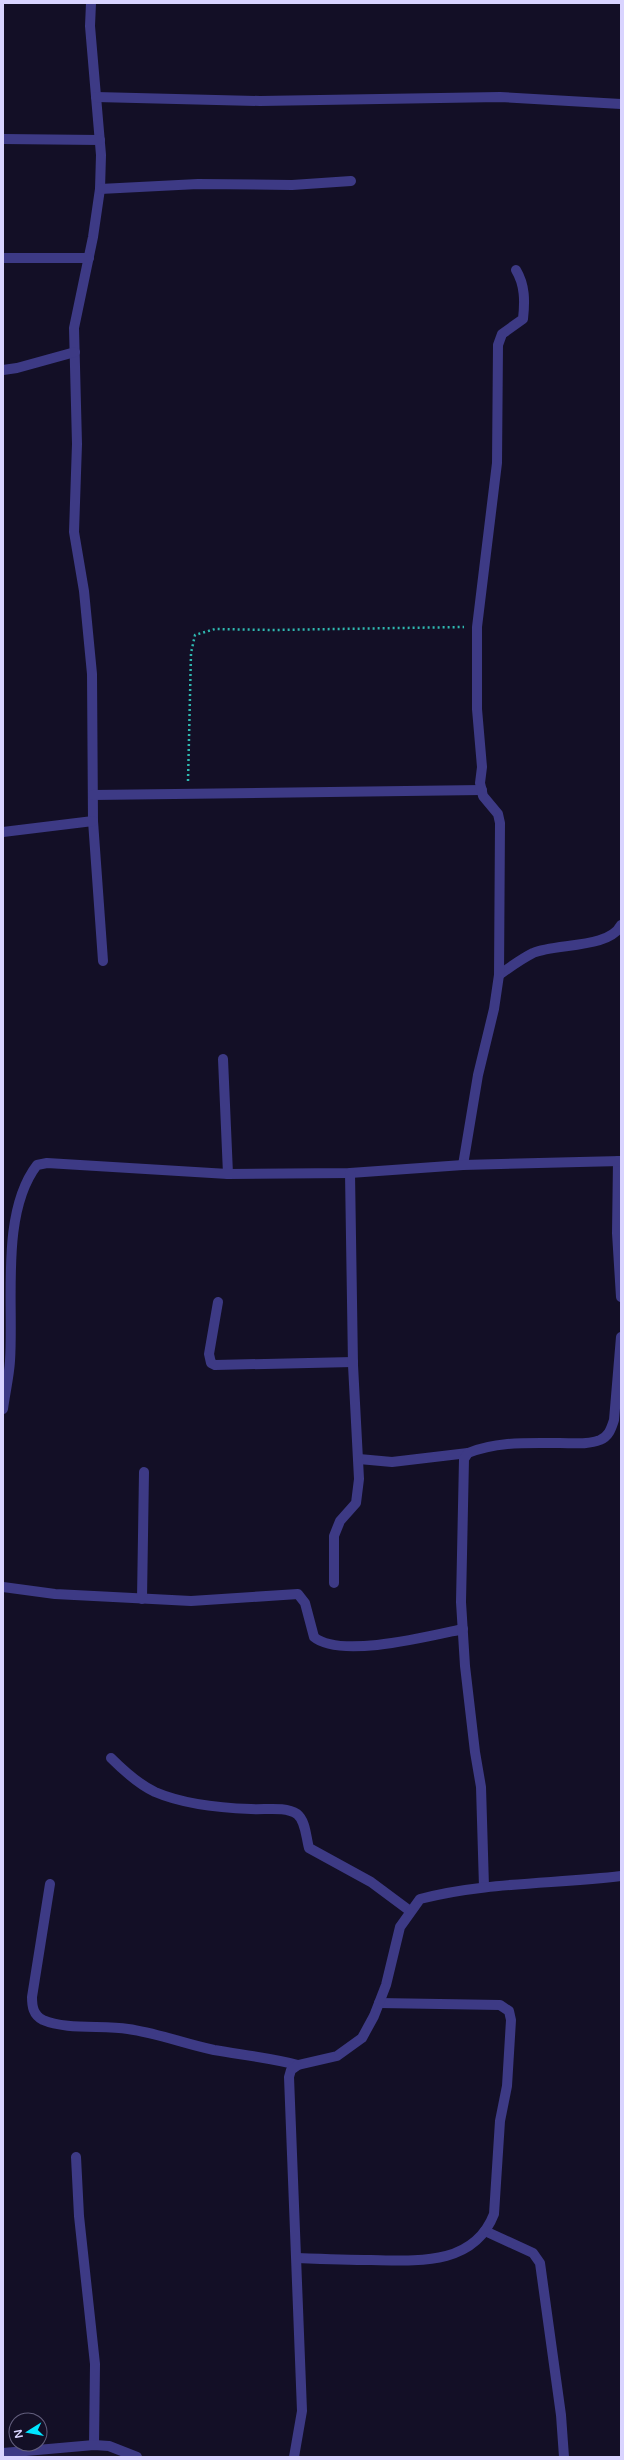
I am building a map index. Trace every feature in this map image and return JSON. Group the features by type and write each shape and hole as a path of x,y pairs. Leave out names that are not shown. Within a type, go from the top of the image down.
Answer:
{"street":[{"path":"91,3 90,26 100,140 100,189 74,328 77,444 74,532 84,591 92,674 93,821 103,961"},
{"path":"96,96 260,101 500,96 621,104"},
{"path":"3,139 100,140"},
{"path":"100,189 198,184 292,185 352,181"},
{"path":"3,258 88,258"},
{"path":"463,1165 478,1075 494,1009 499,974 500,823 498,814 483,796 480,783 482,767 477,709 476,627 497,463 498,345 502,334 523,319 524,308 522,280 516,270"},
{"path":"3,370 16,368 75,352"},
{"path":"93,795 482,790"},
{"path":"3,832 93,821"},
{"path":"499,974 534,953 601,940 613,935 621,925"},
{"path":"223,1059 228,1174"},
{"path":"3,1409 10,1361 8,1263 14,1222 24,1184 37,1165 47,1163 228,1174 350,1173 463,1165 620,1161 617,1232 621,1297"},
{"path":"334,1583 334,1536 340,1521 356,1503 359,1495 359,1459 353,1362 350,1173"},
{"path":"218,1302 209,1354 211,1363 215,1365 353,1362"},
{"path":"359,1459 392,1462 468,1453 495,1446 527,1442 587,1443 600,1440 609,1433 614,1420 621,1337"},
{"path":"468,1453 464,1459 461,1602 475,1752 481,1787 484,1887"},
{"path":"142,1599 144,1472"},
{"path":"3,1587 55,1594 191,1601 298,1594 305,1603 314,1637 328,1645 399,1642 463,1630"},
{"path":"111,1758 131,1777 155,1792 189,1801 250,1809 273,1809 296,1814 303,1823 310,1848 372,1882 410,1911"},
{"path":"294,2457 302,2411 289,2077 292,2070 298,2065 337,2056 348,2050 362,2038 386,1985 400,1928 410,1911 420,1899 444,1893 484,1887 560,1883 621,1876"},
{"path":"50,1884 32,1997 32,2006 36,2014 43,2020 59,2023 143,2031 215,2050 262,2056 298,2065"},
{"path":"297,2258 426,2260 451,2254 465,2248 485,2231 494,2214 500,2121 507,2086 511,2020 507,2007 500,2005 379,2003"},
{"path":"76,2157 79,2216 95,2364 94,2445"},
{"path":"485,2231 533,2253 540,2262 561,2415 564,2457"},
{"path":"3,2453 94,2445 119,2449 137,2457"}],"path":[{"path":"188,794 191,653 195,635 215,629 272,630 476,627"}]}
